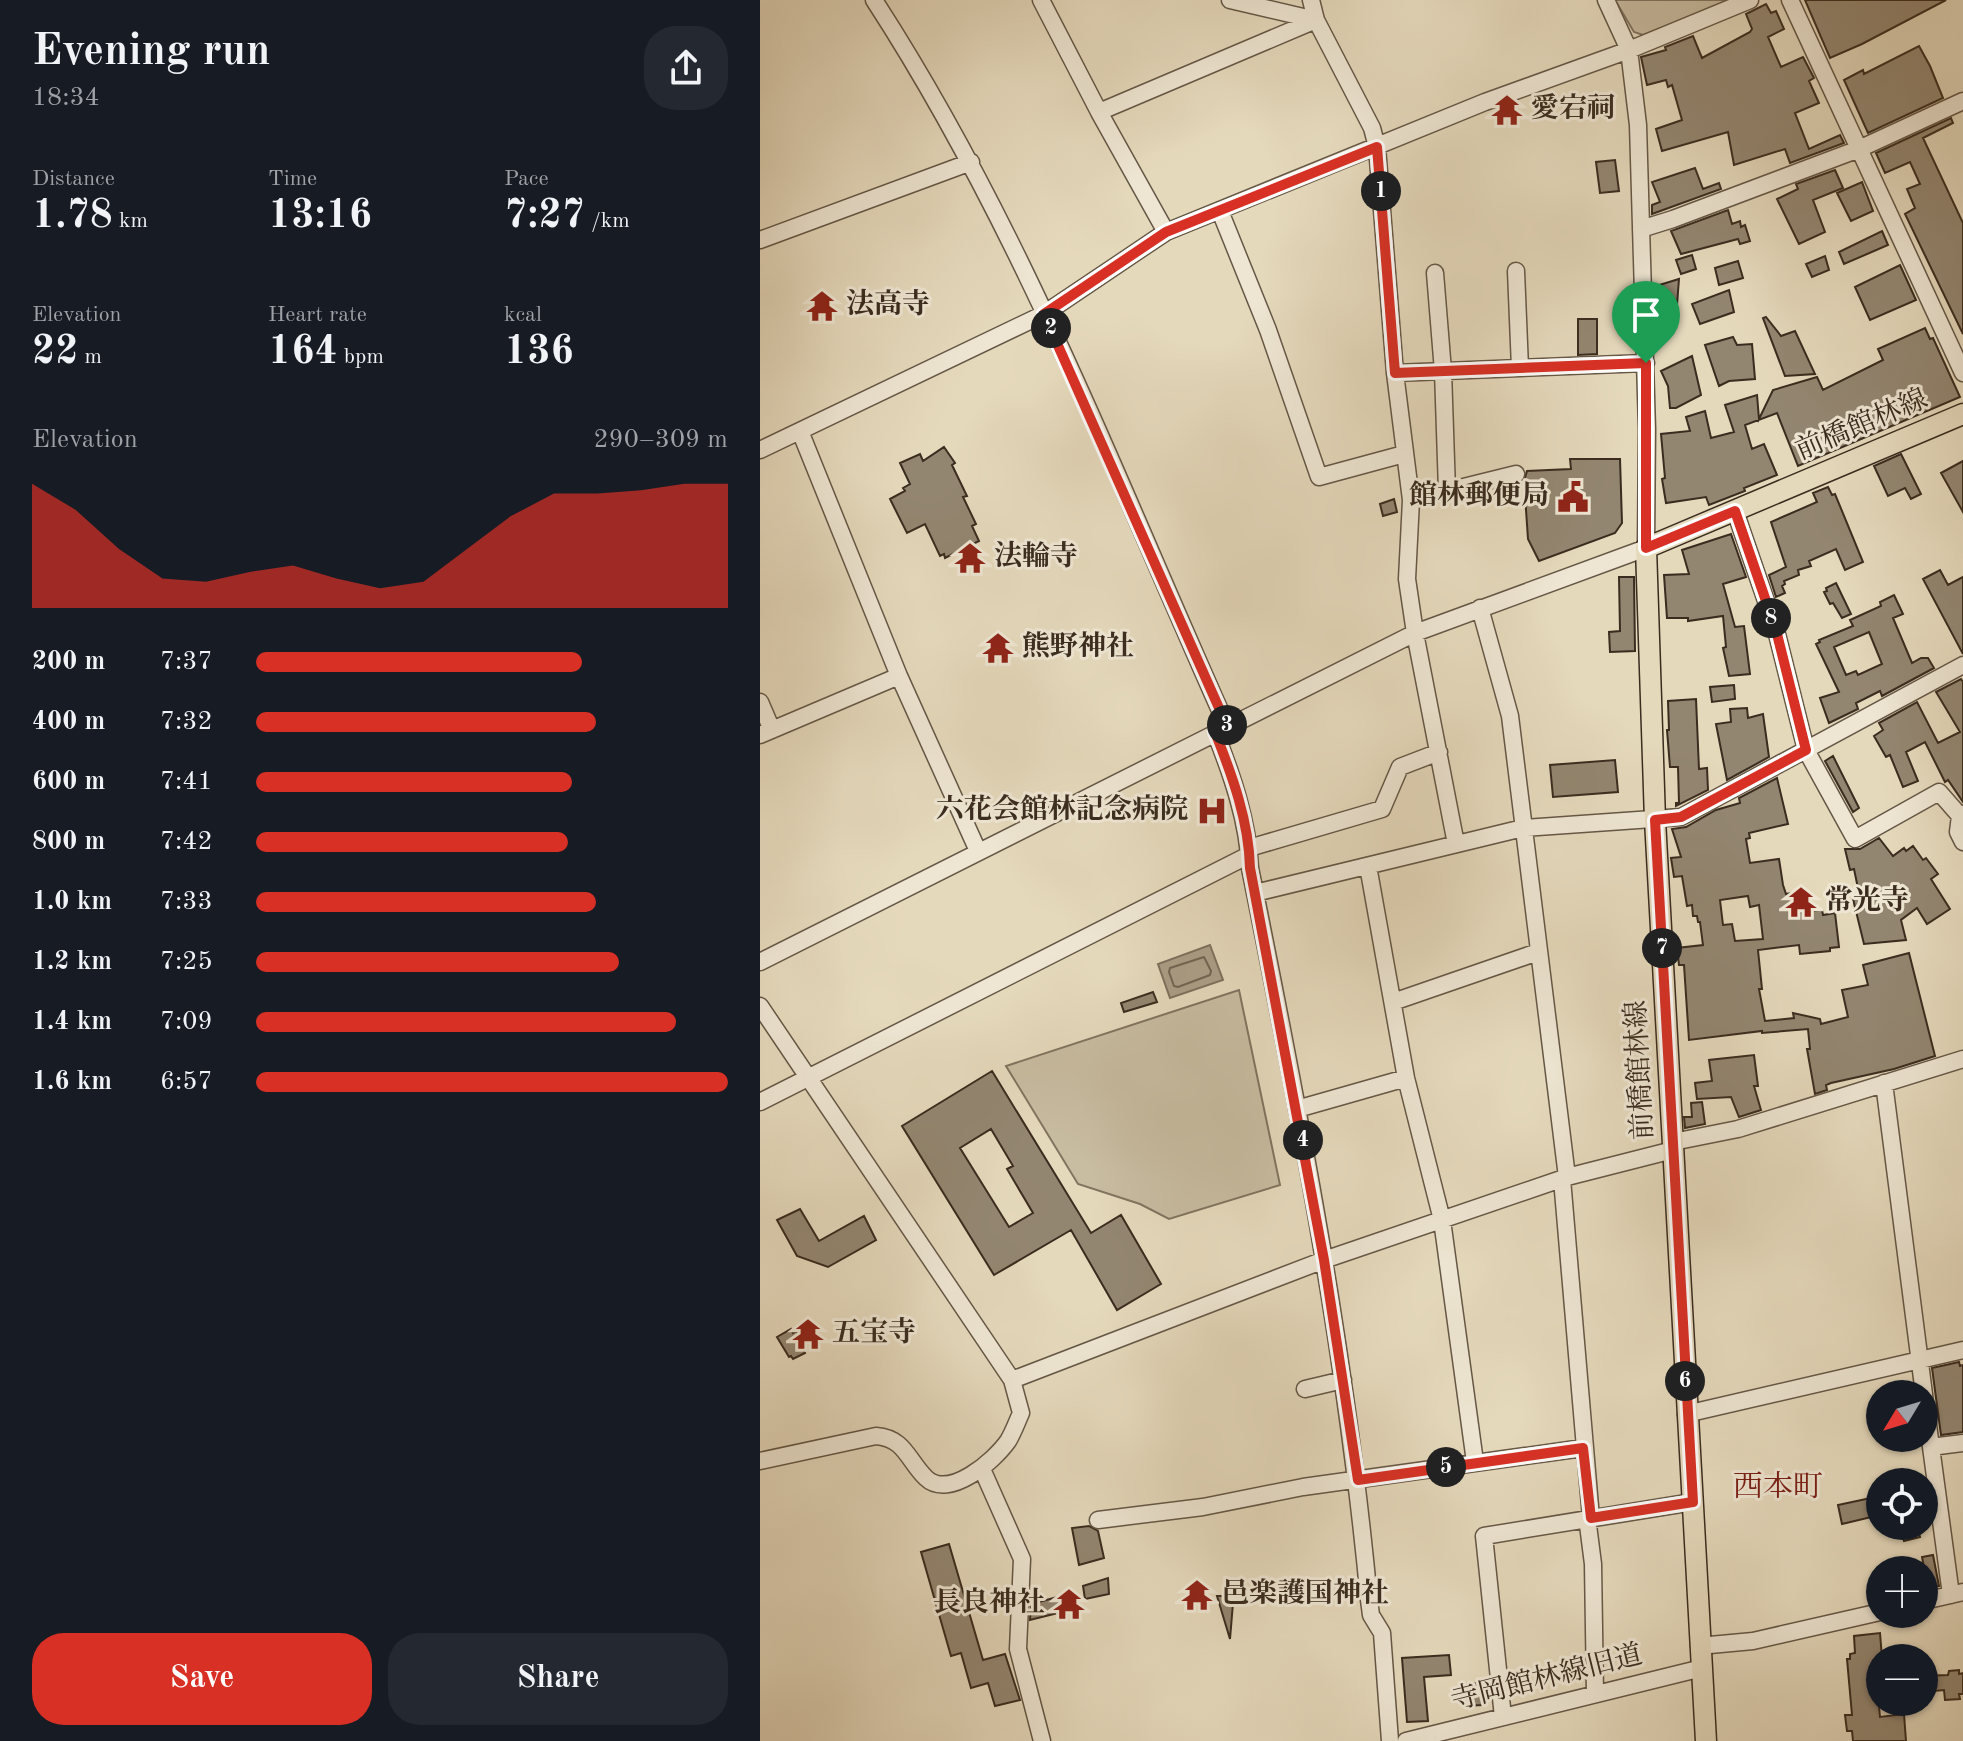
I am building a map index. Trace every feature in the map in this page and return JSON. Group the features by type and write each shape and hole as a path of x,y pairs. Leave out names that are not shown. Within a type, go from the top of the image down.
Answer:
{"main road":[{"name":"前橋館林線","path":"1706,1741 1655,820 1646,548 1963,414"}],"street":[{"path":"874,0 971,162 1044,314 1221,729 1249,852 1324,1260 1358,1480 1371,1615 1382,1633 1390,1741"},
{"path":"1041,0 1166,232"},
{"path":"1230,0 1316,20"},
{"path":"1311,0 1316,20 1372,128 1377,147 1395,373 1411,500 1407,579 1456,844"},
{"path":"760,962 1415,633 1646,548 1646,363 1638,125 1629,50 1606,0"},
{"path":"760,450 1044,314 1166,232 1485,102 1629,50 1750,0"},
{"path":"1790,0 1963,373"},
{"path":"1099,112 1316,20"},
{"path":"1641,229 1859,149 1963,101"},
{"path":"760,240 971,162"},
{"path":"1220,211 1268,330 1319,477 1404,454"},
{"path":"1516,271 1520,368"},
{"path":"1435,273 1443,371 1447,491"},
{"path":"1395,373 1646,363"},
{"path":"800,431 899,676 978,851"},
{"path":"1411,500 1516,474"},
{"path":"1735,511 1776,630 1806,750 1855,839 1939,792 1962,815 1958,832 1963,842"},
{"path":"1480,608 1510,716 1564,1178 1583,1448 1591,1518 1588,1525 1593,1564 1595,1694"},
{"path":"1255,893 1523,828 1681,817 1963,665"},
{"path":"760,702 766,733 899,676"},
{"path":"760,1102 1249,852 1382,809 1400,767 1439,752"},
{"path":"1368,866 1406,1078 1442,1220 1475,1462"},
{"path":"1393,1002 1538,952"},
{"path":"760,1006 1012,1380 1021,1413 1008,1441 982,1469 950,1485 940,1486 926,1479 909,1453 896,1441 876,1436 760,1461"},
{"path":"1012,1380 1324,1260 1564,1178 1738,1129 1963,1059"},
{"path":"1297,1109 1406,1078"},
{"path":"1884,1083 1922,1380"},
{"path":"1686,1414 1963,1350"},
{"path":"1305,1389 1343,1380"},
{"path":"1938,1446 1963,1443"},
{"path":"1098,1520 1203,1507 1303,1487 1583,1448"},
{"path":"1932,1452 1957,1594"},
{"path":"982,1469 1022,1559 1018,1649 1042,1741"},
{"path":"1503,1717 1484,1536 1693,1502"},
{"path":"1699,1646 1753,1641 1866,1615"},
{"name":"寺岡館林線旧道","path":"1406,1741 1702,1668"}],"shaded area":[{"path":"1615,0 1731,1 1643,35 1634,32"},
{"path":"1239,990 1280,1185 1169,1219 1140,1204 1078,1184 1006,1066"}],"water":[{"path":"1210,945 1223,980 1170,998 1158,964"}],"building":[{"path":"1805,0 1946,0 1830,58"},
{"path":"1766,4 1771,13 1776,11 1784,29 1768,37 1781,67 1803,57 1814,78 1809,81 1819,103 1795,113 1809,149 1840,135 1844,143 1790,163 1785,149 1734,165 1728,132 1662,151 1656,129 1682,120 1672,85 1668,87 1666,80 1647,85 1641,57 1666,50 1665,47 1693,36 1702,58 1750,32 1752,29 1746,14"},
{"path":"1919,46 1943,98 1868,133 1844,80 1863,70 1864,74"},
{"path":"1951,118 1953,123 1923,138 1963,223 1963,334 1905,214 1915,208 1907,189 1920,184 1910,162 1885,173 1876,153"},
{"path":"1615,160 1619,191 1600,193 1596,162"},
{"path":"1695,168 1703,189 1719,183 1721,189 1652,214 1652,205 1660,202 1652,182"},
{"path":"1835,170 1843,188 1813,200 1825,232 1799,244 1777,199 1798,189 1796,184"},
{"path":"1862,182 1873,211 1851,221 1837,193"},
{"path":"1728,210 1732,224 1740,221 1741,227 1745,225 1750,241 1740,244 1738,239 1681,254 1671,231"},
{"path":"1882,231 1888,245 1844,264 1839,252"},
{"path":"1692,255 1696,269 1681,274 1676,260"},
{"path":"1825,256 1829,270 1812,277 1806,264"},
{"path":"1738,261 1743,278 1719,285 1715,268"},
{"path":"1900,265 1916,300 1870,320 1855,287"},
{"path":"1679,279 1675,330 1656,332 1656,286"},
{"path":"1729,290 1734,312 1700,324 1692,304"},
{"path":"1766,317 1781,336 1795,331 1815,374 1785,376 1763,318"},
{"path":"1578,319 1597,319 1597,354 1578,355"},
{"path":"1925,328 1930,339 1933,338 1960,397 1798,466 1777,413 1745,425 1752,449 1764,444 1777,475 1709,505 1706,497 1666,503 1661,434 1690,431 1686,417 1705,411 1711,438 1734,432 1725,405 1757,395 1759,419 1773,390 1817,377 1823,390 1883,360 1878,349"},
{"path":"1733,337 1737,345 1752,344 1755,379 1729,381 1719,386 1705,345"},
{"path":"1692,356 1701,395 1670,408 1668,386 1661,371"},
{"path":"944,447 955,463 952,465 967,496 963,497 976,524 972,526 979,541 945,558 944,554 940,556 925,524 907,533 890,499 905,491 903,488 910,484 900,463 920,454 923,461"},
{"path":"1901,454 1921,494 1911,499 1905,488 1888,496 1874,466"},
{"name":"館林郵便局","path":"1570,459 1620,459 1622,523 1615,533 1539,561 1528,539 1524,481 1527,471 1571,469"},
{"path":"1963,461 1963,512 1941,473"},
{"path":"1828,487 1832,495 1835,494 1863,562 1845,570 1836,549 1809,561 1811,566 1798,570 1799,575 1784,581 1782,586 1785,593 1776,597 1769,575 1786,567 1771,522 1817,502 1813,493"},
{"path":"1394,499 1397,512 1383,516 1380,504"},
{"path":"1731,534 1746,577 1723,584 1735,627 1744,626 1750,674 1729,676 1723,648 1726,647 1723,616 1688,621 1688,618 1667,618 1664,575 1689,574 1682,550"},
{"path":"1940,570 1948,585 1963,577 1963,654 1923,579"},
{"path":"1619,577 1634,577 1635,651 1610,652 1609,632 1620,631"},
{"path":"1836,583 1851,614 1842,618 1824,592"},
{"path":"1894,595 1903,614 1893,618 1912,663 1928,658 1934,668 1882,696 1880,691 1856,703 1858,709 1829,723 1820,698 1839,692 1816,644 1853,626 1850,620 1881,606 1880,602","holes":["1869,632 1882,664 1858,675 1856,671 1846,675 1834,647"]},
{"path":"1961,679 1963,802 1948,780 1945,782 1925,742 1906,752 1918,781 1903,787 1890,755 1886,757 1874,736 1883,730 1879,723 1917,702 1938,743 1960,732 1936,692"},
{"path":"1734,685 1735,699 1712,702 1710,687"},
{"path":"1696,699 1699,769 1707,768 1708,790 1676,806 1679,803 1678,767 1670,767 1668,701"},
{"path":"1747,708 1748,718 1763,714 1769,757 1727,780 1716,724 1731,722 1730,709"},
{"path":"1833,756 1859,808 1853,812 1825,761"},
{"path":"1615,760 1618,792 1553,797 1550,765"},
{"path":"1777,778 1788,824 1749,833 1750,838 1746,839 1750,863 1779,859 1786,894 1792,893 1794,913 1822,910 1823,915 1835,913 1839,947 1800,954 1799,945 1758,950 1762,989 1759,989 1765,1021 1794,1018 1793,1013 1820,1019 1821,1024 1848,1017 1842,990 1868,985 1863,965 1909,953 1935,1056 1831,1083 1826,1085 1827,1090 1815,1094 1807,1049 1810,1049 1808,1029 1689,1040 1684,965 1679,965 1677,948 1703,945 1700,922 1697,916 1693,916 1692,905 1687,906 1682,876 1674,877 1671,858 1681,857 1672,829 1686,827 1716,810 1740,803 1739,798","holes":["1748,896 1750,907 1759,905 1763,939 1735,941 1732,924 1723,925 1720,900"]},
{"path":"1879,838 1893,856 1913,846 1923,860 1926,858 1938,874 1931,879 1950,909 1927,924 1917,908 1901,920 1906,940 1864,944 1853,899 1860,898 1854,869 1850,870 1845,849 1860,849"},
{"path":"1153,992 1157,1002 1124,1012 1121,1003"},
{"path":"1754,1055 1758,1086 1754,1086 1761,1110 1739,1117 1731,1097 1697,1099 1695,1083 1712,1081 1709,1060"},
{"path":"992,1071 1091,1233 1121,1215 1161,1284 1117,1310 1071,1230 994,1275 902,1126","holes":["991,1129 1013,1166 1007,1169 1033,1213 1009,1227 960,1148"]},
{"path":"1702,1102 1705,1124 1685,1128 1684,1117 1692,1117 1691,1103"},
{"path":"800,1209 819,1241 864,1216 876,1240 828,1267 797,1256 777,1220"},
{"path":"791,1329 793,1333 796,1331 805,1348 805,1353 793,1359 777,1337"},
{"path":"1959,1362 1960,1366 1963,1365 1963,1432 1941,1435 1938,1380 1934,1380 1932,1368"},
{"path":"1866,1499 1866,1518 1842,1524 1838,1505"},
{"path":"1089,1526 1098,1531 1104,1558 1079,1565 1072,1528"},
{"path":"949,1544 983,1660 1005,1654 1020,1700 995,1706 988,1683 971,1688 961,1653 951,1656 921,1552"},
{"path":"1108,1578 1109,1594 1085,1599 1083,1586"},
{"path":"1065,1595 1070,1610 1030,1620 1031,1604"},
{"path":"1217,1596 1231,1596 1230,1639"},
{"path":"1880,1633 1881,1644 1866,1644 1866,1716 1904,1716 1906,1741 1853,1741 1852,1731 1847,1731 1845,1715 1852,1715 1847,1659 1855,1653 1854,1636"},
{"path":"1449,1655 1451,1675 1424,1677 1428,1721 1407,1722 1402,1658"},
{"path":"1959,1670 1959,1674 1963,1673 1963,1694 1959,1694 1960,1699 1945,1700 1944,1690 1938,1691 1938,1675 1948,1675 1949,1671"},
{"path":"1481,1683 1482,1705 1464,1706 1464,1684"}],"place":[{"name":"愛宕祠","path":"1507,110"},
{"name":"法高寺","path":"822,306"},
{"name":"館林郵便局","path":"1573,497"},
{"name":"法輪寺","path":"970,558"},
{"name":"熊野神社","path":"998,648"},
{"name":"六花会館林記念病院","path":"1212,811"},
{"name":"常光寺","path":"1801,902"},
{"name":"五宝寺","path":"808,1334"},
{"name":"邑楽護国神社","path":"1197,1595"},
{"name":"長良神社","path":"1069,1604"}],"district":[{"name":"西本町","path":"1778,1488"}],"route":[{"path":"1377,147 1395,373 1646,363 1646,548 1735,511 1776,630 1806,750 1681,817 1655,820 1693,1502 1591,1518 1583,1448 1358,1480 1324,1260 1250,868 1249,840 1230,769 1215,732 1227,726 1044,314 1166,232 1377,147"}]}
